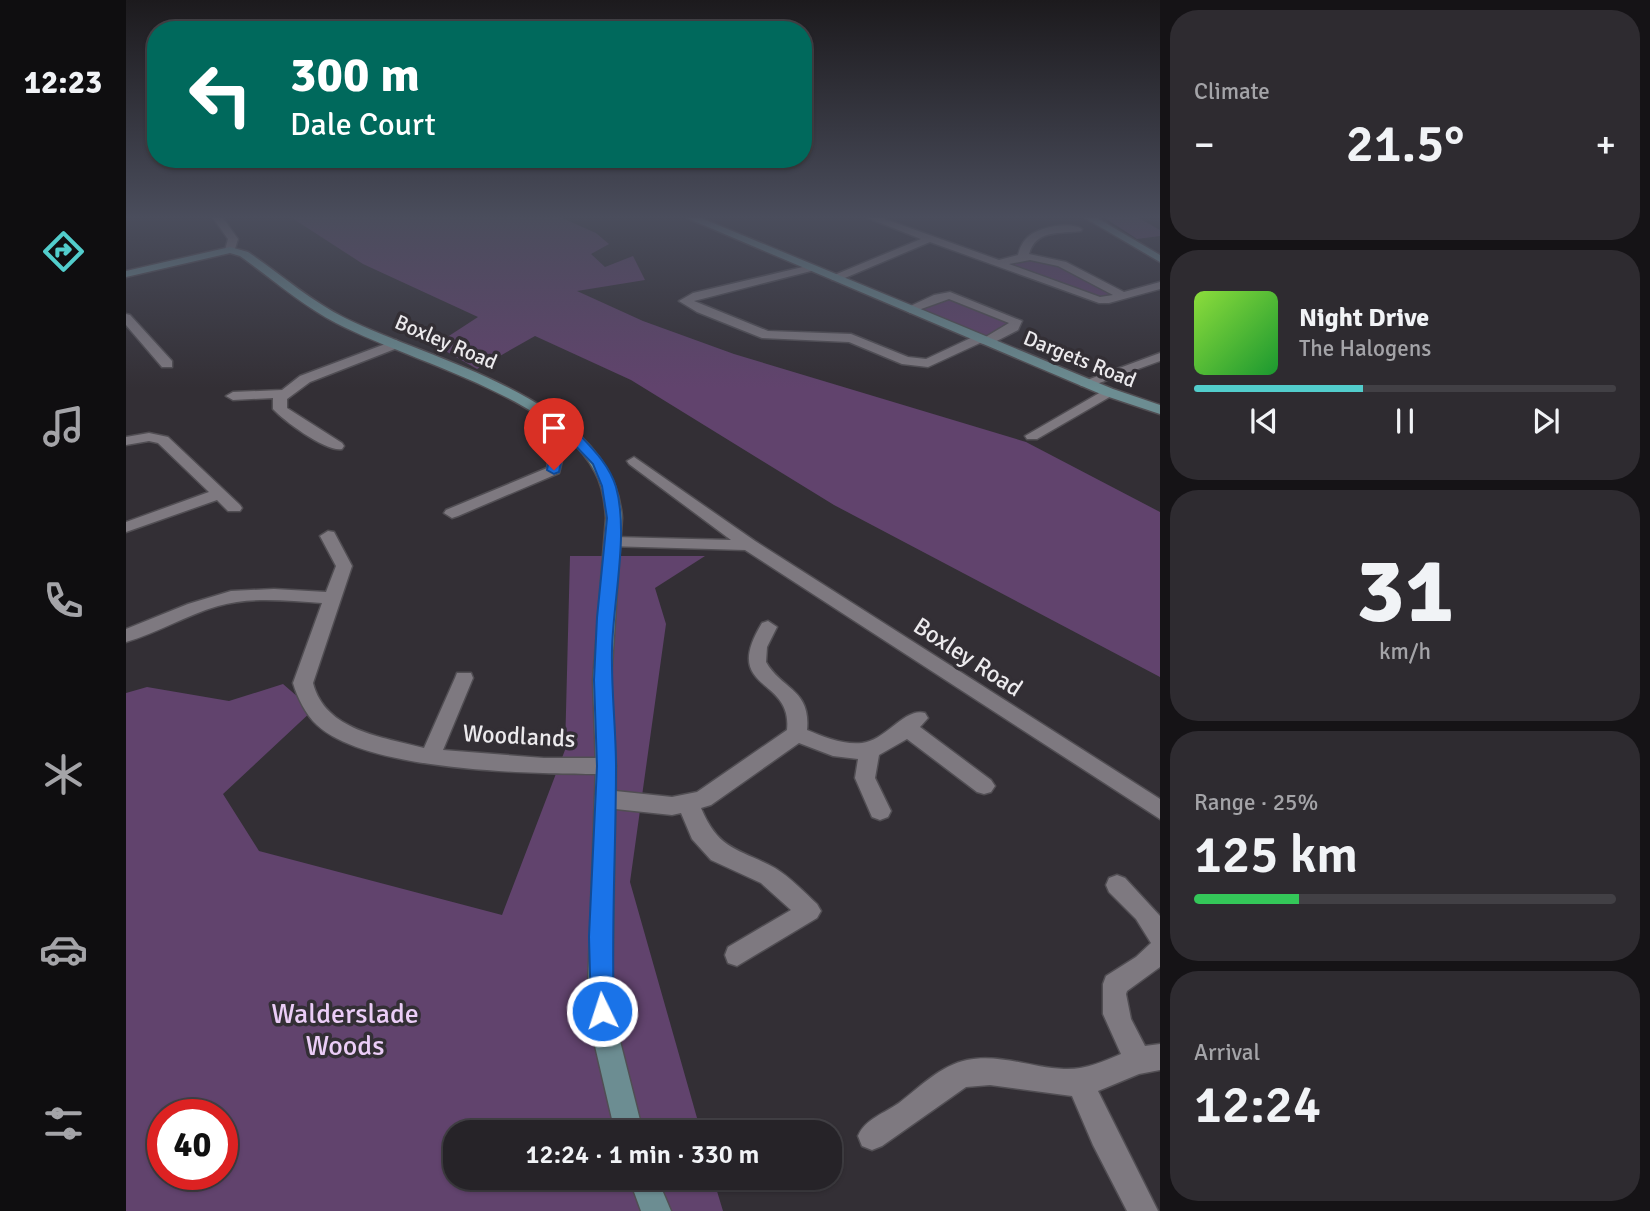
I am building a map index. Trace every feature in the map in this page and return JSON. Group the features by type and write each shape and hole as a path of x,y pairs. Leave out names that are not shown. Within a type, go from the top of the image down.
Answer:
{"street":[{"name":"Boxley Road","path":"275,275 328,314 529,405 572,434 599,463 609,486 614,518 614,542 605,618 602,680 606,799 600,988 605,1033 626,1120"},
{"path":"783,275 697,295 685,301 701,310 766,335 850,338 906,361 928,363 982,340"},
{"name":"Dargets Road","path":"827,275 1108,392 1160,410"},
{"path":"836,278 844,275"},
{"path":"1027,275 1099,300 1160,285"},
{"path":"1084,275 1122,296"},
{"name":"Dargets Road","path":"910,309 950,295 1017,321 1014,327 982,340"},
{"path":"126,318 167,364"},
{"path":"337,446 296,422 280,409 279,402 283,394 305,379 396,344"},
{"path":"1086,383 1160,357"},
{"path":"1032,436 1108,392"},
{"path":"233,396 283,394"},
{"path":"452,513 554,470 559,442 572,434"},
{"path":"126,441 149,437 163,440 234,508"},
{"name":"Boxley Road","path":"634,461 749,545 1160,810"},
{"path":"126,527 219,494"},
{"name":"Woodlands","path":"328,536 344,566 303,683 311,703 324,720 340,732 358,739 430,757 544,766 606,766"},
{"path":"614,542 749,545"},
{"path":"126,636 208,603 229,598 332,598"},
{"path":"768,627 756,649 755,662 764,675 793,701 798,714 797,734"},
{"name":"Woodlands","path":"430,757 464,678"},
{"path":"797,734 838,749 869,751 893,740 912,723 984,786"},
{"path":"606,799 658,805 688,804 718,792 797,734"},
{"path":"869,751 865,778 880,811"},
{"path":"688,804 700,832 719,853 769,876 809,911 737,955"},
{"path":"1118,885 1144,912 1160,935"},
{"path":"872,1136 904,1117 944,1083 975,1072 1040,1081 1080,1082 1149,1058 1118,1021 1112,995 1115,984 1146,965 1160,951"},
{"path":"1080,1082 1103,1135 1143,1211"},
{"path":"648,1190 656,1211"}],"green space":[{"path":"386,275 642,275 645,280 577,291 643,321 734,354 1026,442 1160,512 1160,677 834,505 631,380 535,336 477,369 435,345 478,317"},
{"path":"1037,275 1077,275 1113,293 1113,296 1098,298"},
{"path":"944,295 1016,321 985,342 910,309"},
{"name":"Walderslade Woods","path":"570,556 705,556 655,588 666,624 630,882 698,1120 443,1120 443,1190 717,1190 723,1211 126,1211 126,693 147,687 229,701 283,684 313,710 223,794 259,851 502,915 565,750"}],"route":[{"path":"554,470 559,442 572,434 599,463 613,500 614,542 605,618 602,680 606,766 600,937 602,1011"}]}
